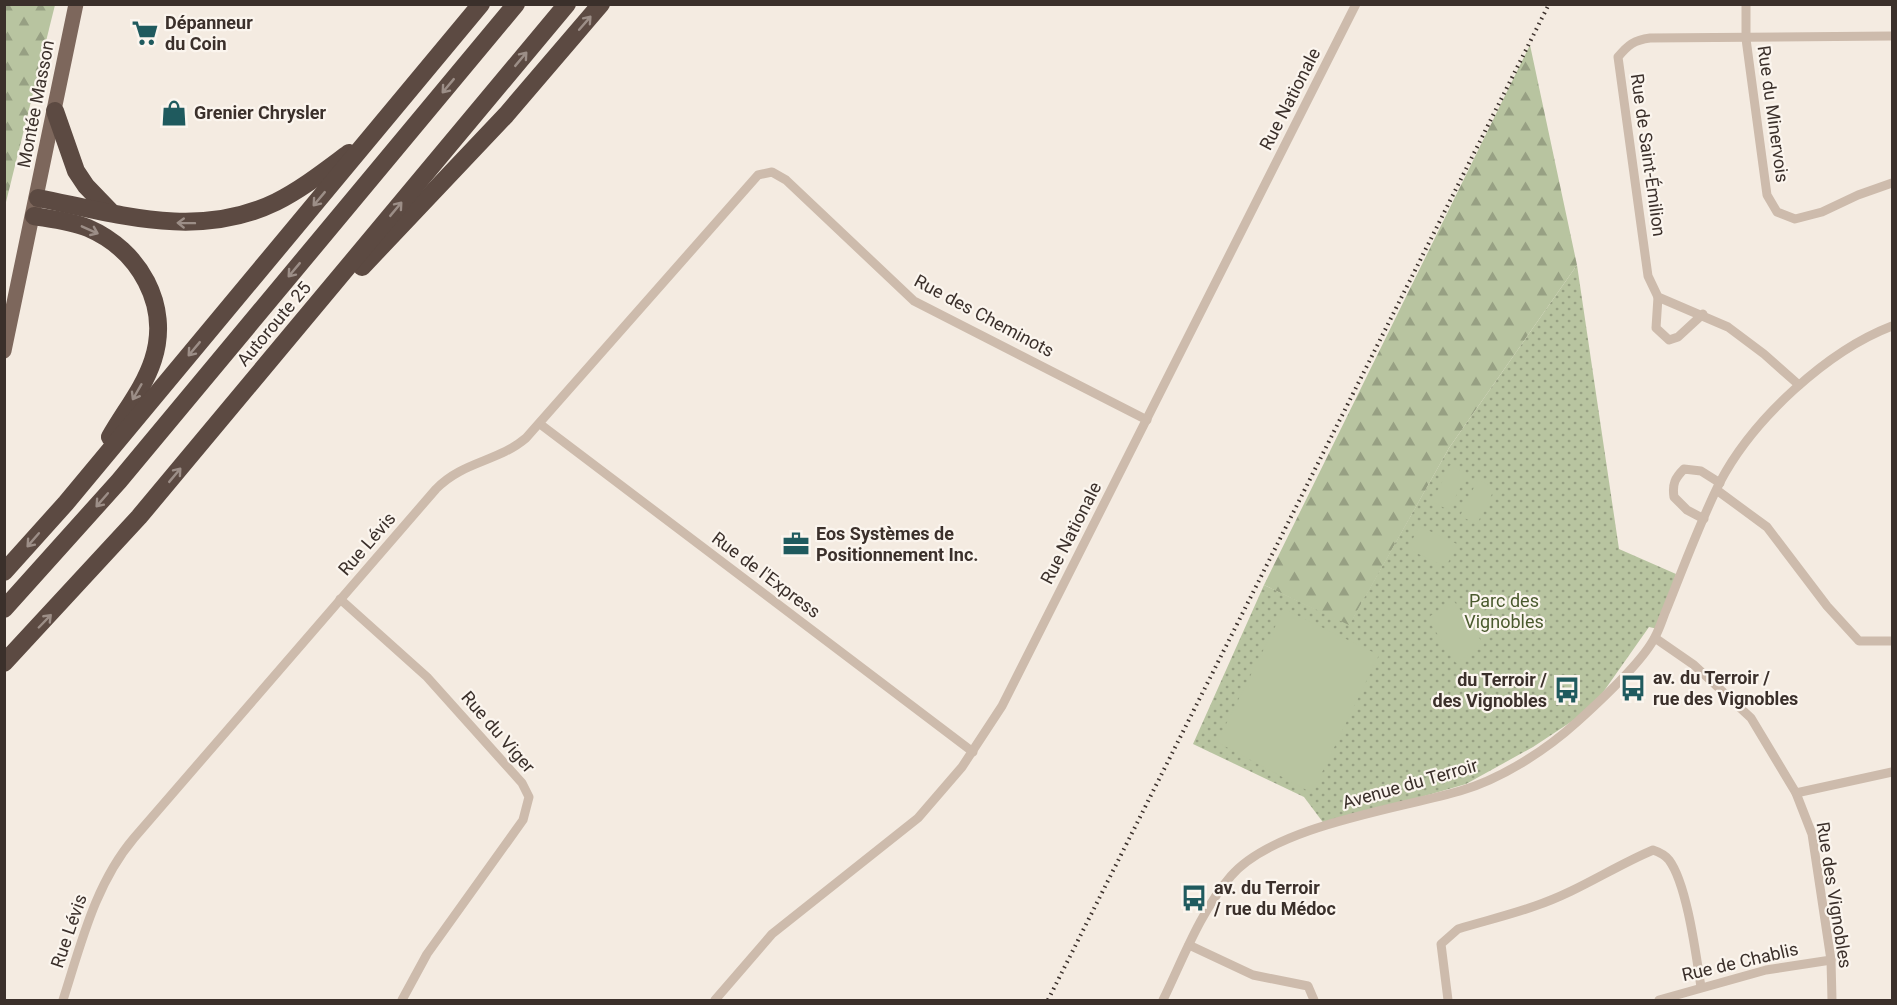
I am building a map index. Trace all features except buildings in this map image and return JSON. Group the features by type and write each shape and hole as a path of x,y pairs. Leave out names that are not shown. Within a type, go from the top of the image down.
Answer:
{"highway":[{"path":"4,572 85,480 482,4"},
{"name":"Autoroute 25","path":"4,663 112,548 266,368 567,4"},
{"path":"266,368 478,146 601,4"},
{"name":"Autoroute 25","path":"4,609 119,481 515,6"},
{"path":"55,111 76,171 86,186 112,213"},
{"path":"38,198 156,221 191,224 244,215 289,195 370,138"},
{"path":"34,216 86,227 119,247 137,265 146,279 157,314 157,341 149,370 85,480"}],"main road":[{"name":"Montée Masson","path":"4,351 38,198 76,4"}],"street":[{"name":"Rue Nationale","path":"714,1000 772,934 810,901 874,856 918,818 973,752 1002,706 1356,4"},
{"name":"Rue du Minervois","path":"1746,4 1746,39 1767,195 1777,212 1795,219 1822,212 1858,195 1893,183"},
{"name":"Rue de Saint-Émilion","path":"1658,297 1648,276 1618,57 1628,45 1644,38 1746,39 1893,36"},
{"name":"Rue des Cheminots","path":"768,172 786,180 914,301 1147,420"},
{"name":"Rue Lévis","path":"63,1000 94,905 120,856 444,481 460,469 510,450 540,424 747,185 758,175 768,172"},
{"path":"1703,314 1678,338 1669,340 1656,328 1658,297 1703,314 1728,327 1764,354 1798,386"},
{"name":"Avenue du Terroir","path":"1162,1000 1217,894 1232,874 1268,849 1325,825 1460,790 1505,771 1564,733 1624,676 1655,638 1719,487 1757,429 1821,365 1893,326"},
{"name":"Rue de l'Express","path":"540,424 973,752"},
{"path":"1704,519 1687,510 1674,497 1673,486 1676,477 1684,469 1701,471 1767,527 1827,606 1859,641 1893,641"},
{"name":"Rue du Viger","path":"340,599 427,677 522,783 529,797 523,820 428,954 402,1000"},
{"name":"Rue des Vignobles","path":"1655,638 1694,665 1751,718 1796,793 1812,834 1830,960 1832,1000"},
{"path":"1796,793 1893,771"},
{"path":"1448,1000 1441,944 1449,935 1458,929 1535,906 1592,882 1622,864 1653,850 1668,857 1675,871 1690,925 1701,987"},
{"path":"1190,945 1254,975 1308,986 1314,1000"},
{"name":"Rue de Chablis","path":"1659,1000 1766,970 1830,960"}],"green space":[{"path":"4,5 55,5 5,206"},
{"path":"1530,45 1577,265 1449,448 1349,626 1264,585"},
{"name":"Parc des Vignobles","path":"1577,265 1619,549 1676,574 1658,629 1649,627 1592,708 1533,747 1466,784 1325,825 1304,797 1193,744 1264,585 1349,625 1449,448"},
{"path":"1450,465 1467,474 1449,510 1432,502"},
{"path":"1478,479 1495,488 1477,524 1460,516"},
{"path":"1419,526 1457,544 1446,567 1408,549"},
{"path":"1454,601 1484,645 1456,663 1427,618"},
{"path":"1284,609 1379,655 1312,793 1217,742"}],"railway":[{"path":"1048,1000 1549,4"}],"place":[{"name":"Dépanneur du Coin","path":"145,33"},
{"name":"Grenier Chrysler","path":"174,113"},
{"name":"Eos Systèmes de Positionnement Inc.","path":"796,544"},
{"name":"av. du Terroir / rue des Vignobles","path":"1633,688"},
{"name":"du Terroir / des Vignobles","path":"1567,690"},
{"name":"av. du Terroir / rue du Médoc","path":"1194,898"}]}
